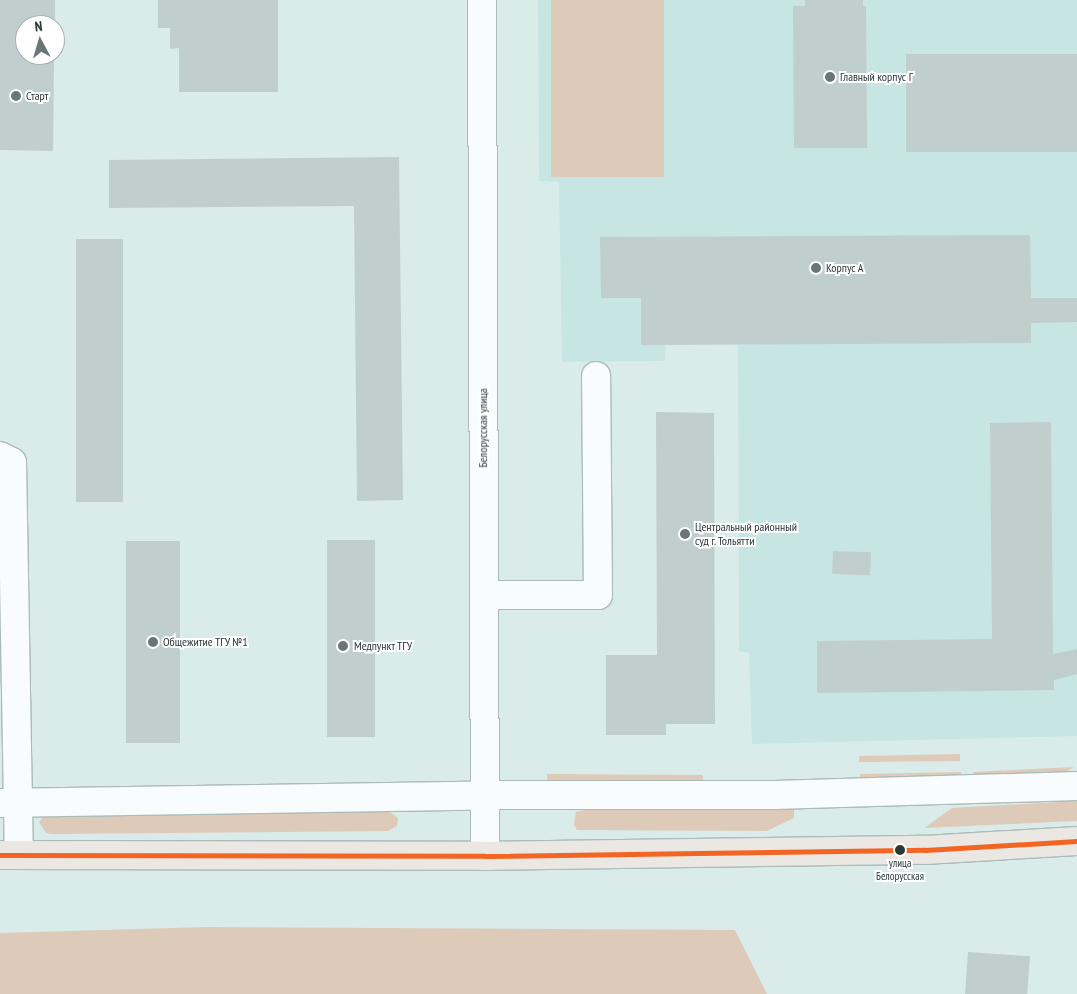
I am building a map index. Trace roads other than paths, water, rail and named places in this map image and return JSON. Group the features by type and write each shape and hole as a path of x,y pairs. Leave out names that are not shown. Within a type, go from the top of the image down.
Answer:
{"main road":[{"path":"10,854 485,856 925,850 1077,841"}],"street":[{"name":"Белорусская улица","path":"482,0 485,856"},
{"path":"484,595 598,595 596,376"},
{"path":"0,456 12,462 10,854"},
{"path":"9,803 485,795 784,795 1077,786"}],"place":[{"name":"Главный корпус Г","path":"830,77"},
{"name":"Старт","path":"16,96"},
{"name":"Корпус А","path":"816,268"},
{"name":"Центральный районный суд г. Тольятти","path":"685,534"},
{"name":"Общежитие ТГУ №1","path":"153,642"},
{"name":"Медпункт ТГУ","path":"343,646"},
{"name":"улица Белорусская","path":"900,850"}]}
